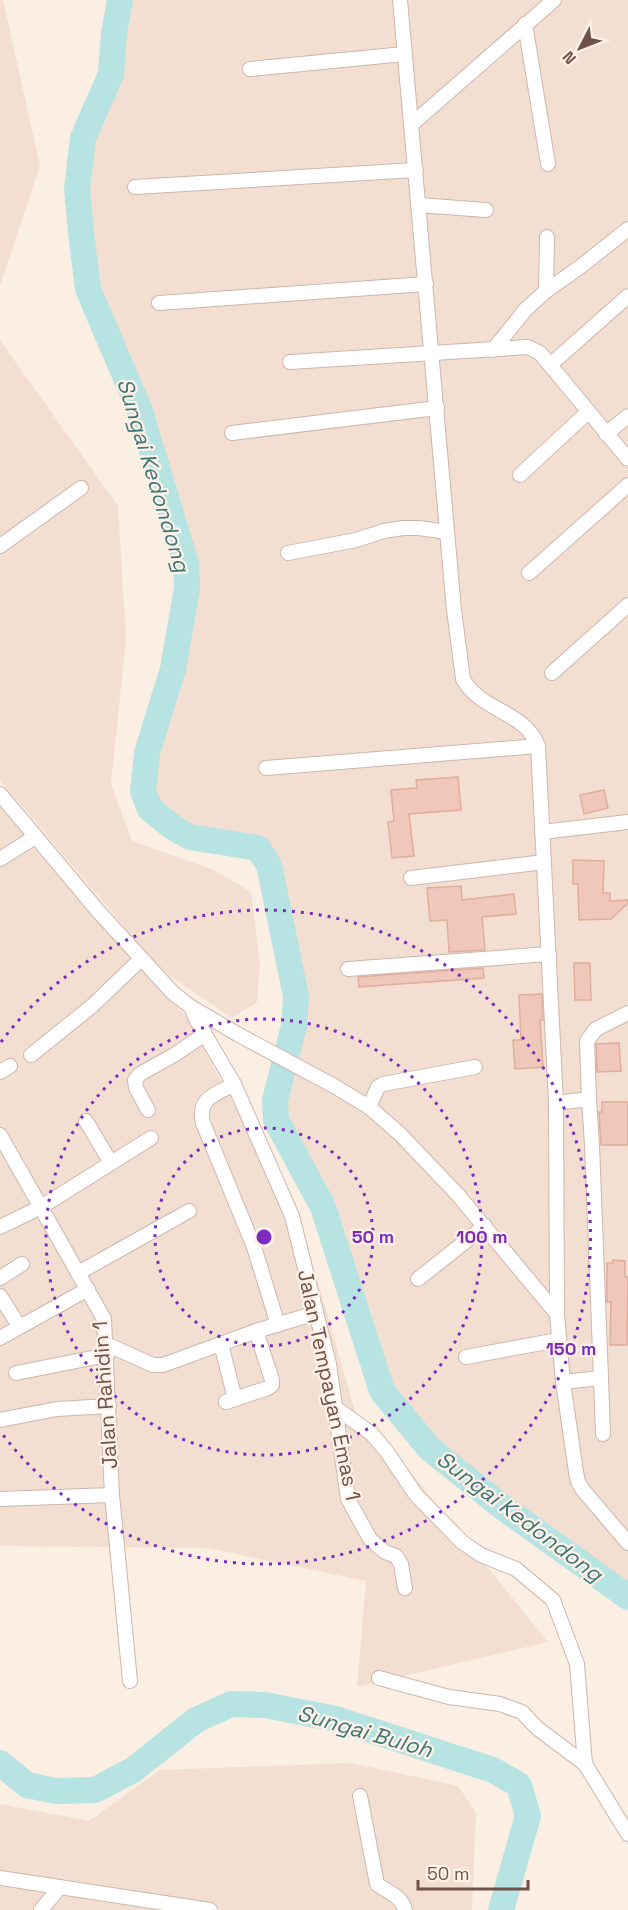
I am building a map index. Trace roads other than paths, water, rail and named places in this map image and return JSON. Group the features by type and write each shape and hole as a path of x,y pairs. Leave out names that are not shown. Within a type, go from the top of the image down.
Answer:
{"street":[{"path":"400,0 447,532 463,679 475,695 523,724 535,737 538,746 556,1102 556,1314 563,1382 578,1482 628,1543"},
{"path":"412,124 554,0"},
{"path":"525,24 548,164"},
{"path":"250,69 404,54"},
{"path":"135,187 416,170"},
{"path":"419,205 486,210"},
{"path":"493,350 526,309 546,291 628,229"},
{"path":"546,291 547,237"},
{"path":"159,303 426,284"},
{"path":"550,365 628,296"},
{"path":"290,362 528,347 540,353 628,459"},
{"path":"232,433 437,408"},
{"path":"520,475 588,412"},
{"path":"606,435 628,416"},
{"path":"529,573 628,485"},
{"path":"0,546 81,488"},
{"path":"288,553 403,528 447,532"},
{"path":"552,673 628,605"},
{"path":"266,768 538,746"},
{"path":"0,794 141,959 173,993 191,1007 239,1035 369,1107 400,1134 458,1195 556,1314"},
{"path":"542,832 628,822"},
{"path":"0,859 35,837"},
{"path":"411,878 544,862"},
{"path":"348,969 549,954"},
{"path":"31,1055 92,1006 141,959"},
{"name":"Jalan Tempayan Emas 1","path":"191,1007 234,1084 292,1216 337,1409 348,1499 370,1539 385,1552 396,1556 401,1564 405,1588"},
{"path":"603,1434 586,1045 589,1036 596,1029 628,1013"},
{"path":"148,1110 136,1088 135,1080 140,1074 205,1034"},
{"path":"369,1107 378,1088 383,1084 475,1067"},
{"path":"234,1084 203,1104 200,1112 254,1247 278,1325"},
{"path":"556,1102 589,1099"},
{"path":"86,1122 111,1163"},
{"name":"Jalan Rahidin 1","path":"0,1135 104,1319 112,1496 130,1681"},
{"path":"0,1227 41,1206 151,1138"},
{"path":"78,1273 189,1210"},
{"path":"417,1279 485,1226"},
{"path":"0,1278 22,1264"},
{"path":"0,1338 88,1289"},
{"path":"0,1296 19,1326"},
{"path":"16,1373 106,1349 153,1365 163,1365 256,1331 316,1313"},
{"path":"221,1344 230,1400 268,1388 272,1385 272,1380 256,1331"},
{"path":"466,1357 558,1340"},
{"path":"563,1382 601,1378"},
{"path":"0,1420 57,1409 109,1406"},
{"path":"337,1409 372,1434 417,1496 462,1542 481,1555 516,1569 553,1600 577,1664 585,1764"},
{"path":"0,1498 112,1496"},
{"path":"379,1678 450,1697 500,1704 522,1712 537,1728 585,1764 628,1834"},
{"path":"360,1796 377,1884 400,1899 404,1903 405,1910"},
{"path":"0,1878 210,1910"},
{"path":"41,1910 60,1887"}],"waterway":[{"name":"Sungai Kedondong","path":"120,0 114,33 111,74 83,138 77,189 82,241 88,289 140,411 186,564 187,588 173,669 147,753 143,791 150,809 174,828 190,837 258,848 269,865 296,996 294,1026 275,1100 276,1120 323,1207 382,1391 429,1448 501,1506 628,1597"},
{"name":"Sungai Buloh","path":"0,1763 27,1785 56,1791 95,1790 133,1770 196,1720 231,1704 265,1705 336,1719 493,1770 519,1785 528,1816 501,1910"}]}
